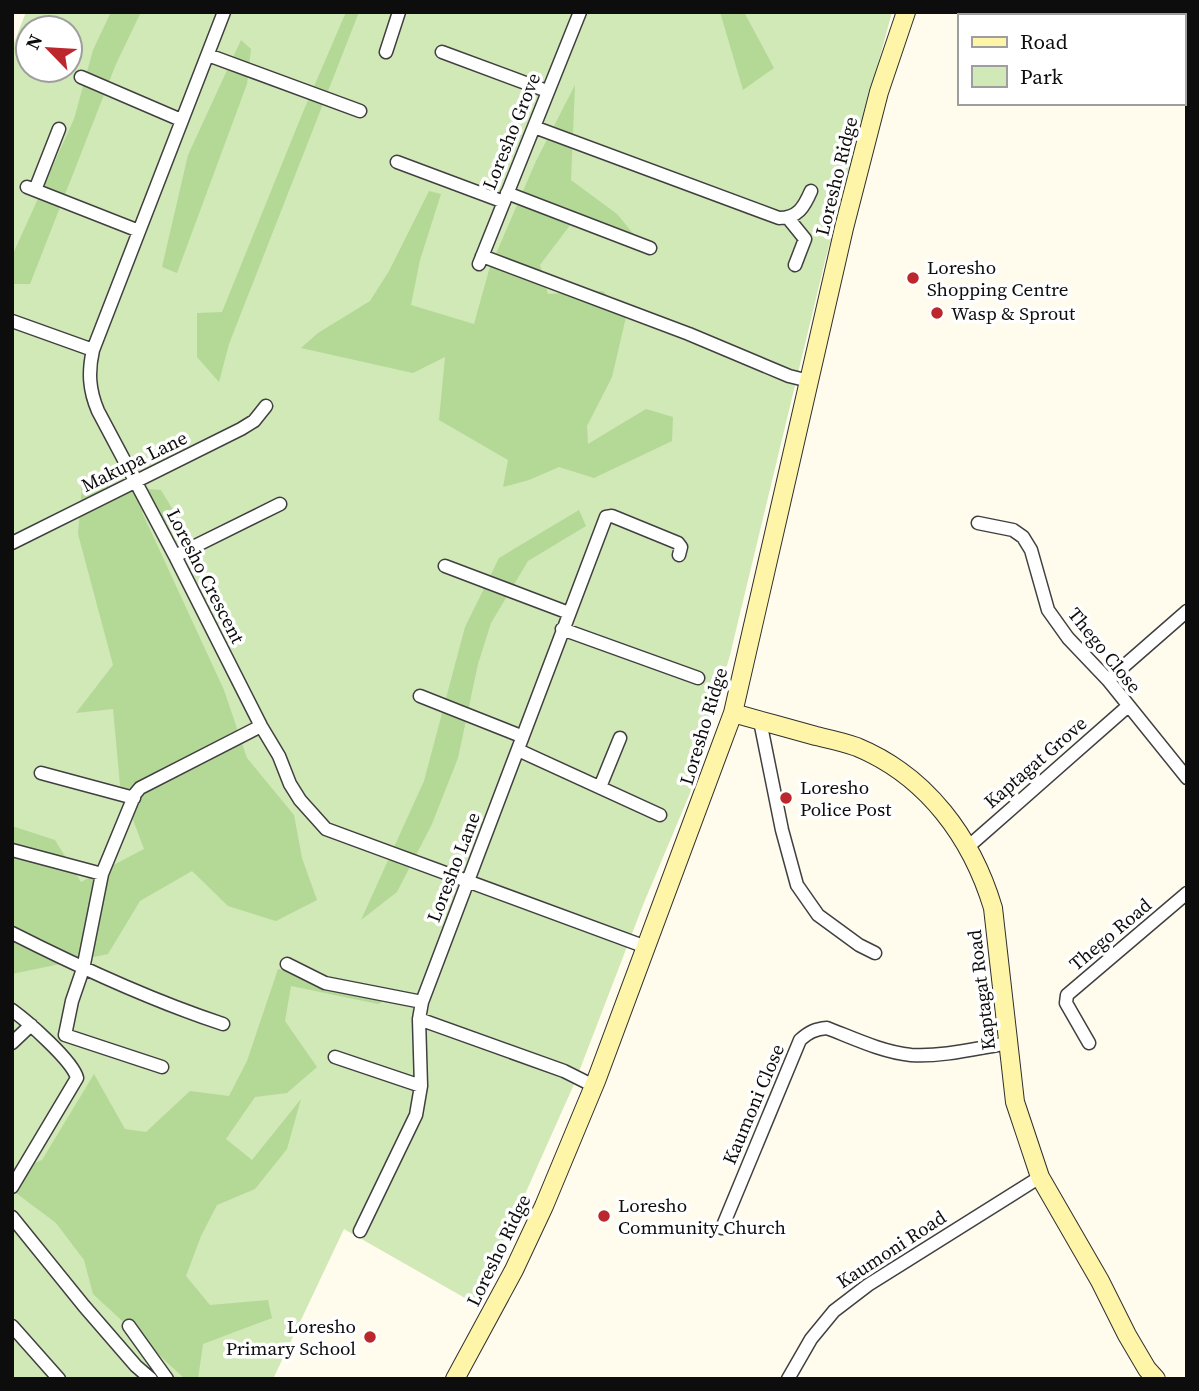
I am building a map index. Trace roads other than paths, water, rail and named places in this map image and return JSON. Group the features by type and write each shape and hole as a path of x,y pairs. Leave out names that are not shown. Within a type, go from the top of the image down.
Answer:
{"main road":[{"name":"Loresho Ridge","path":"455,1379 514,1270 544,1206 594,1086 733,713 879,92 906,12"},
{"name":"Kaptagat Road","path":"733,713 853,746 899,769 924,789 969,846 985,880 993,908 1015,1102 1040,1177 1100,1281 1126,1335 1156,1379"}],"street":[{"name":"Loresho Crescent","path":"224,12 93,350 89,368 92,397 261,726 279,756 290,784 308,810 326,829 646,947"},
{"path":"386,52 399,12"},
{"name":"Loresho Grove","path":"580,12 481,260 689,334 789,376 809,381"},
{"path":"442,52 547,91"},
{"path":"208,55 360,111"},
{"path":"84,79 181,120"},
{"path":"534,127 779,218 789,218 801,211 811,191"},
{"path":"60,129 32,188 139,231"},
{"path":"397,162 650,248"},
{"path":"789,218 804,239 795,265"},
{"path":"12,321 93,350"},
{"name":"Makupa Lane","path":"12,543 241,429 254,422 266,407"},
{"path":"175,556 280,504"},
{"name":"Loresho Lane","path":"360,1231 416,1115 421,1086 419,1019 422,1002 606,517 612,516 678,543 681,547 679,555"},
{"name":"Thego Close","path":"978,523 1013,530 1023,537 1031,550 1048,610 1068,638 1108,680 1187,778"},
{"path":"445,566 569,613"},
{"path":"1108,680 1187,611"},
{"path":"562,629 698,678"},
{"path":"420,696 521,736"},
{"name":"Kaptagat Grove","path":"969,846 1128,707"},
{"path":"760,721 782,830 797,885 818,915 859,945 875,953"},
{"path":"162,1067 65,1035 72,1001 83,969 102,874 134,798 147,783 261,726"},
{"path":"600,787 620,738"},
{"path":"518,750 660,814"},
{"path":"41,773 134,798"},
{"path":"12,850 102,874"},
{"name":"Thego Road","path":"1090,1043 1066,1003 1067,995 1187,894"},
{"path":"12,933 83,969 223,1024"},
{"path":"286,964 325,983 422,1002"},
{"path":"12,1010 31,1025 75,1072 76,1078 12,1187"},
{"path":"419,1019 564,1071 594,1086"},
{"path":"12,1043 31,1025"},
{"name":"Kaumoni Close","path":"722,1228 800,1040 808,1033 817,1028 827,1028 891,1051 908,1054 957,1052 1009,1043"},
{"path":"335,1057 421,1086"},
{"name":"Kaumoni Road","path":"788,1379 811,1339 834,1311 868,1285 1040,1177"},
{"path":"12,1217 93,1316 136,1366 151,1379"},
{"path":"12,1326 59,1379"},
{"path":"129,1326 167,1379"}],"place":[{"name":"Loresho Shopping Centre","path":"913,278"},
{"name":"Wasp & Sprout","path":"937,313"},
{"name":"Loresho Police Post","path":"786,798"},
{"name":"Loresho Community Church","path":"604,1216"},
{"name":"Loresho Primary School","path":"370,1337"}]}
